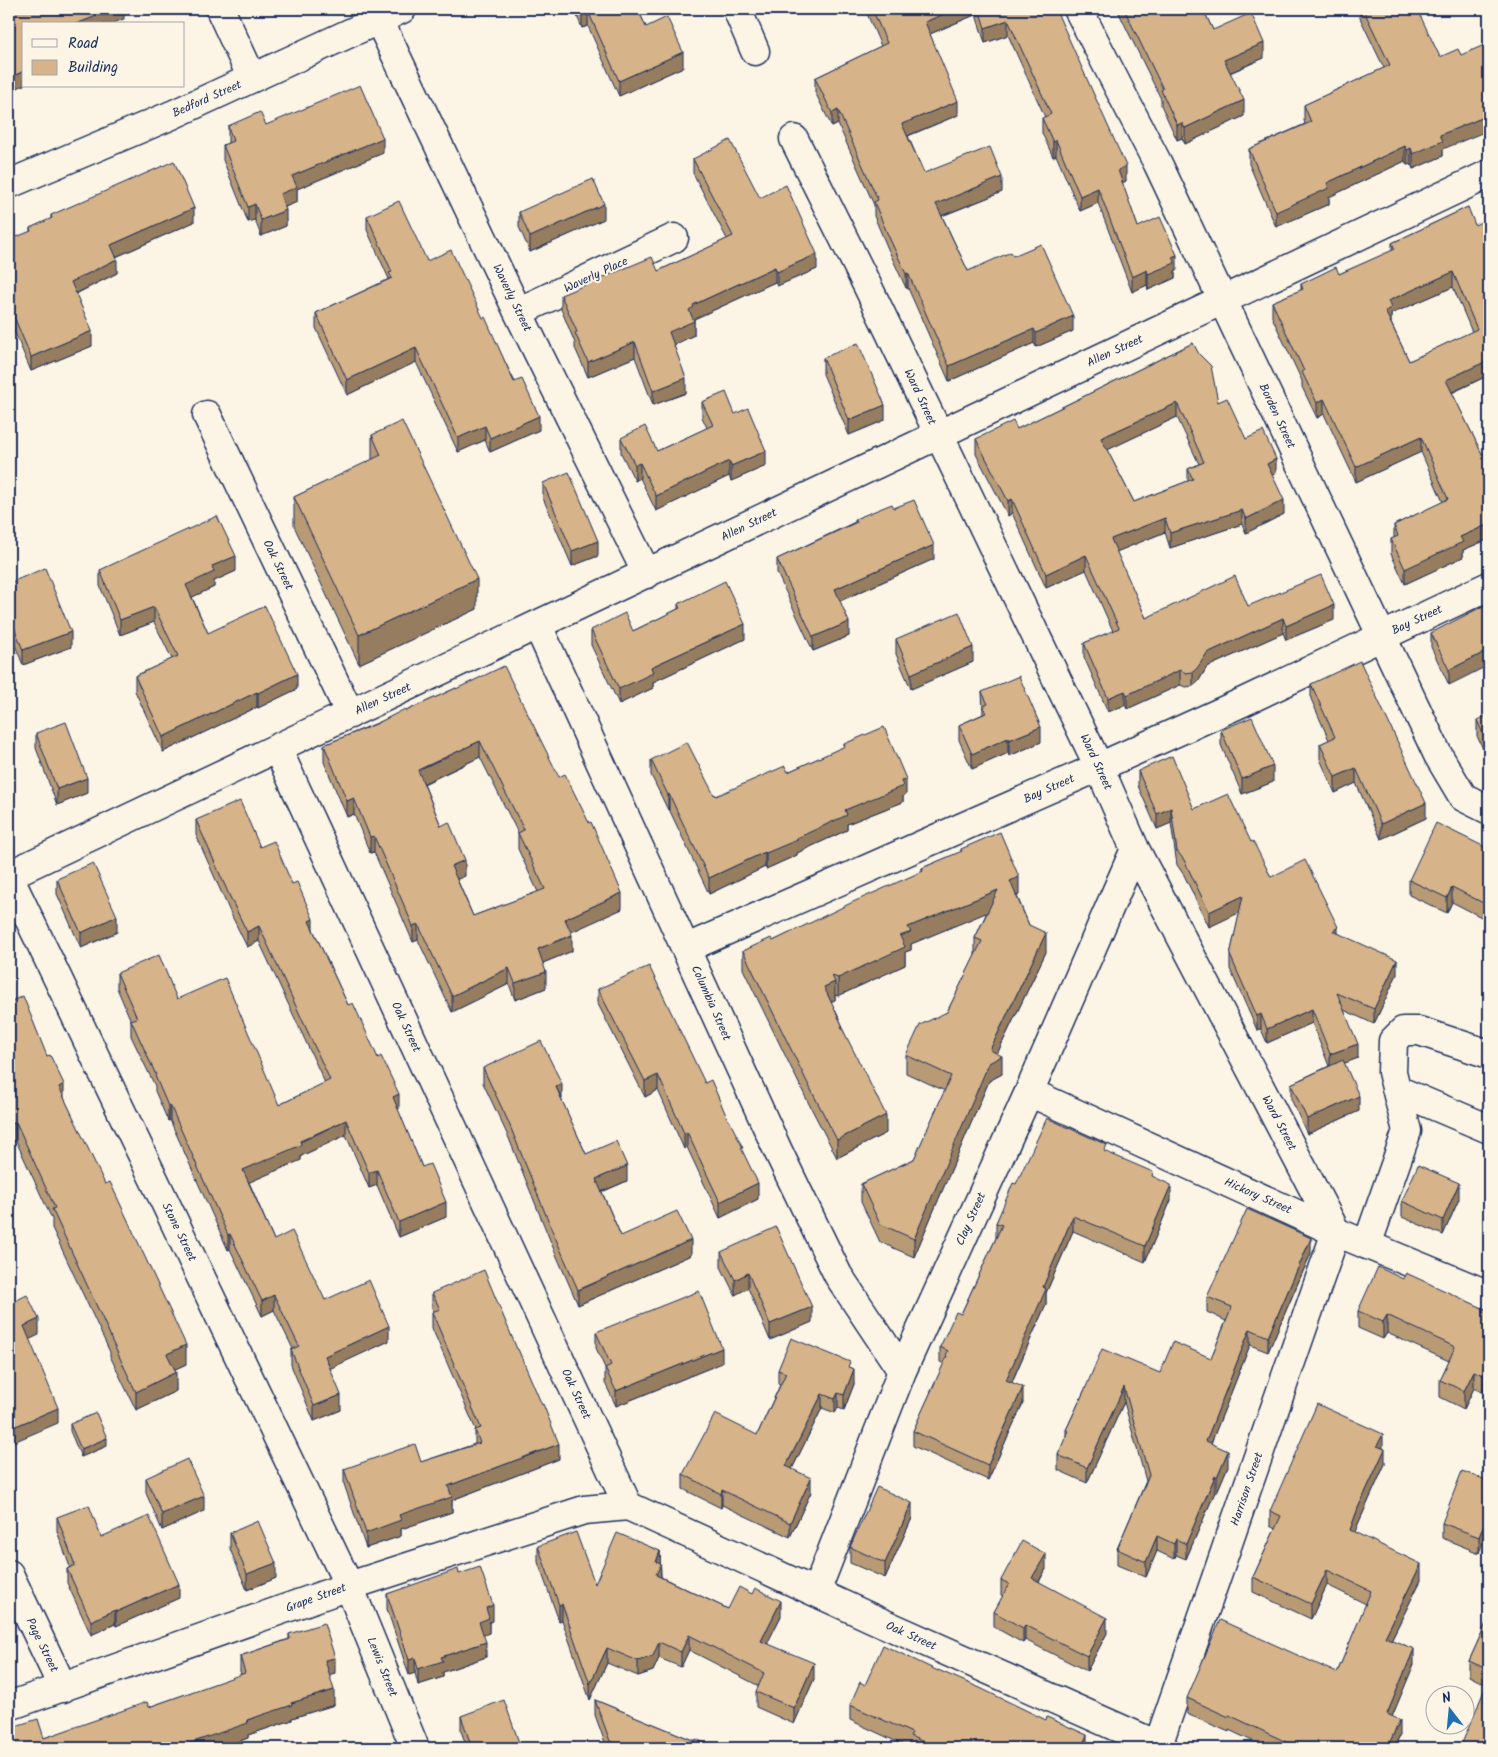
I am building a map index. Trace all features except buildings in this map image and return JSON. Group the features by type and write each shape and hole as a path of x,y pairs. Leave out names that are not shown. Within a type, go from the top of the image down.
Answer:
{"street":[{"path":"220,9 252,78"},
{"path":"737,9 755,51"},
{"name":"Borden Street","path":"1078,9 1158,164 1438,755 1463,797 1489,810"},
{"name":"Bedford Street","path":"9,184 172,114 391,14"},
{"name":"Waverly Street","path":"391,14 518,312 647,574"},
{"name":"Ward Street","path":"794,140 868,287 1099,767 1135,849 1336,1232"},
{"name":"Allen Street","path":"9,876 1489,174"},
{"name":"Waverly Place","path":"518,312 674,238"},
{"name":"Oak Street","path":"207,415 350,714"},
{"name":"Bay Street","path":"687,948 1099,767 1489,586"},
{"name":"Columbia Street","path":"538,626 687,948 779,1153 838,1275 902,1371"},
{"name":"Oak Street","path":"277,748 628,1506 1160,1747"},
{"name":"Clay Street","path":"816,1592 902,1371 1029,1092 1135,849"},
{"name":"Stone Street","path":"9,876 349,1586"},
{"path":"1367,1245 1407,1131 1392,1072 1393,1042 1403,1031 1419,1031 1489,1054"},
{"path":"1397,1090 1489,1129"},
{"name":"Hickory Street","path":"1029,1092 1336,1232 1489,1295"},
{"name":"Harrison Street","path":"1160,1747 1336,1232"},
{"name":"Grape Street","path":"9,1706 349,1586 584,1510 628,1506"},
{"name":"Page Street","path":"9,1574 63,1688"},
{"name":"Lewis Street","path":"349,1586 414,1748"}]}
